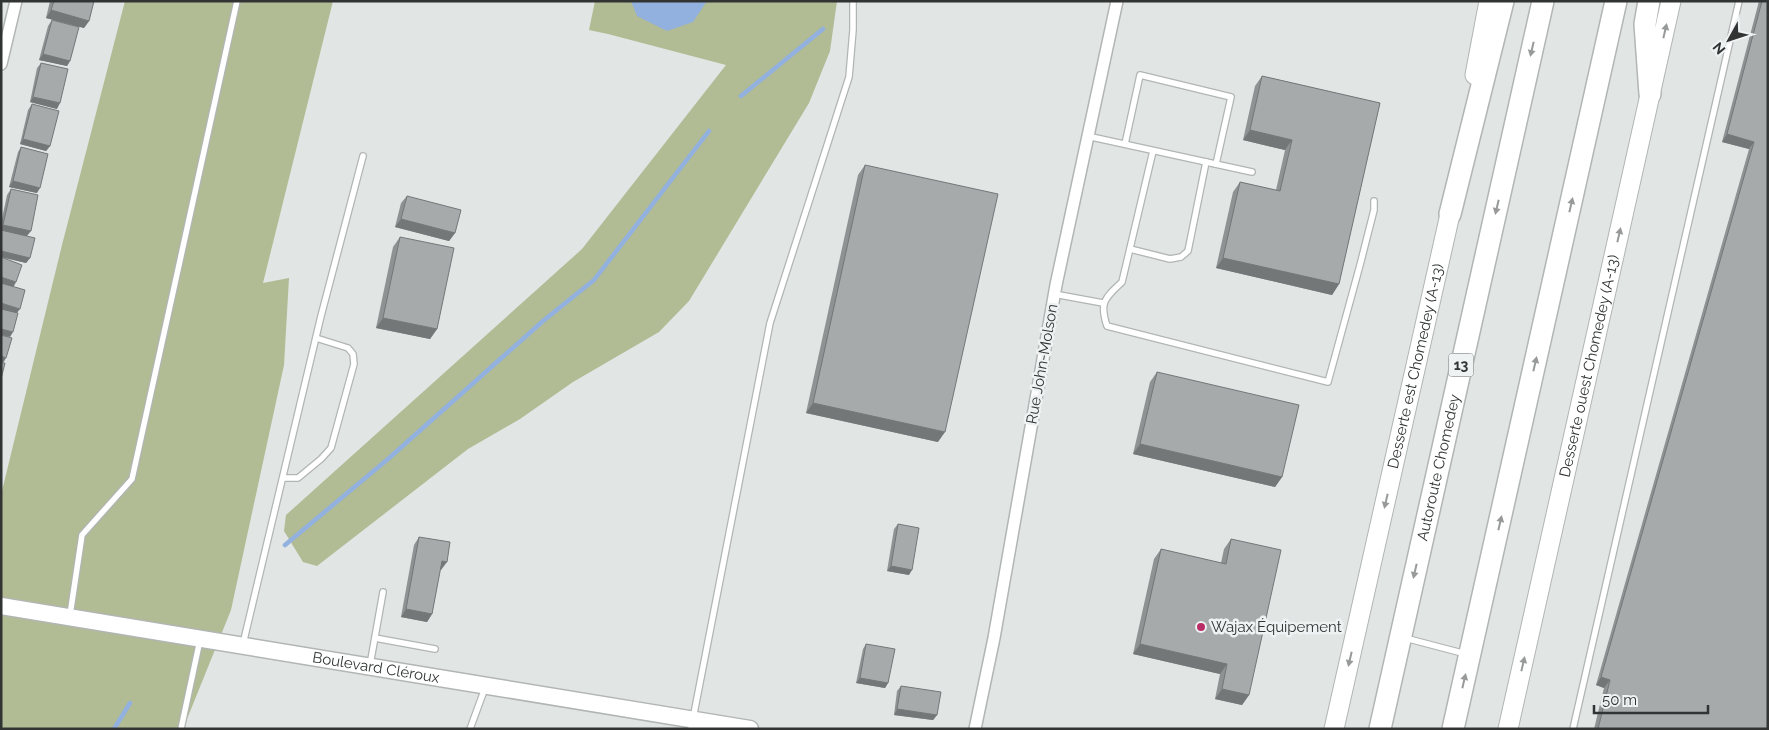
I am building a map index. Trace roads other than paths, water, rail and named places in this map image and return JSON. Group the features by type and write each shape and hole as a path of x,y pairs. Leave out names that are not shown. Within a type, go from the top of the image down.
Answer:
{"highway":[{"path":"1450,214 1504,1"},
{"name":"Autoroute Chomedey","path":"1380,729 1543,1"},
{"path":"1453,729 1616,1"},
{"path":"1649,1 1645,24 1650,94"}],"main road":[{"name":"Desserte est Chomedey (A-13)","path":"1334,729 1450,214 1488,1"},
{"name":"Desserte ouest Chomedey (A-13)","path":"1508,729 1671,1"}],"street":[{"path":"1,64 16,1"},
{"name":"Rue John-Molson","path":"974,729 994,638 1054,294 1117,1"},
{"name":"Boulevard Cléroux","path":"1,606 486,686 692,724 750,729"}],"lane":[{"path":"70,617 82,535 132,479 237,1"},
{"path":"692,724 770,323 848,77 854,30 853,1"},
{"path":"1573,729 1739,1"},
{"path":"1125,144 1140,75 1231,97 1216,164"},
{"path":"1087,136 1252,172"},
{"path":"1153,151 1122,282 1109,294 1103,303 1102,313 1107,326 1328,382 1374,210 1374,201"},
{"path":"243,646 316,338 363,156"},
{"path":"1130,250 1170,259 1181,257 1188,251 1206,162"},
{"path":"1054,294 1103,303"},
{"path":"282,478 298,478 331,448 354,364 353,354 348,348 316,338"},
{"path":"370,667 383,592"},
{"path":"1400,637 1470,655"},
{"path":"375,638 435,649"},
{"path":"181,729 201,639"},
{"path":"470,729 486,686"}],"water":[{"path":"631,1 707,1 693,22 667,31 637,16"}],"waterway":[{"path":"741,96 823,29"},
{"path":"285,545 388,459 543,321 594,280 709,131"},
{"path":"114,729 130,703"}],"place":[{"name":"Wajax Équipement","path":"1201,627"}]}
